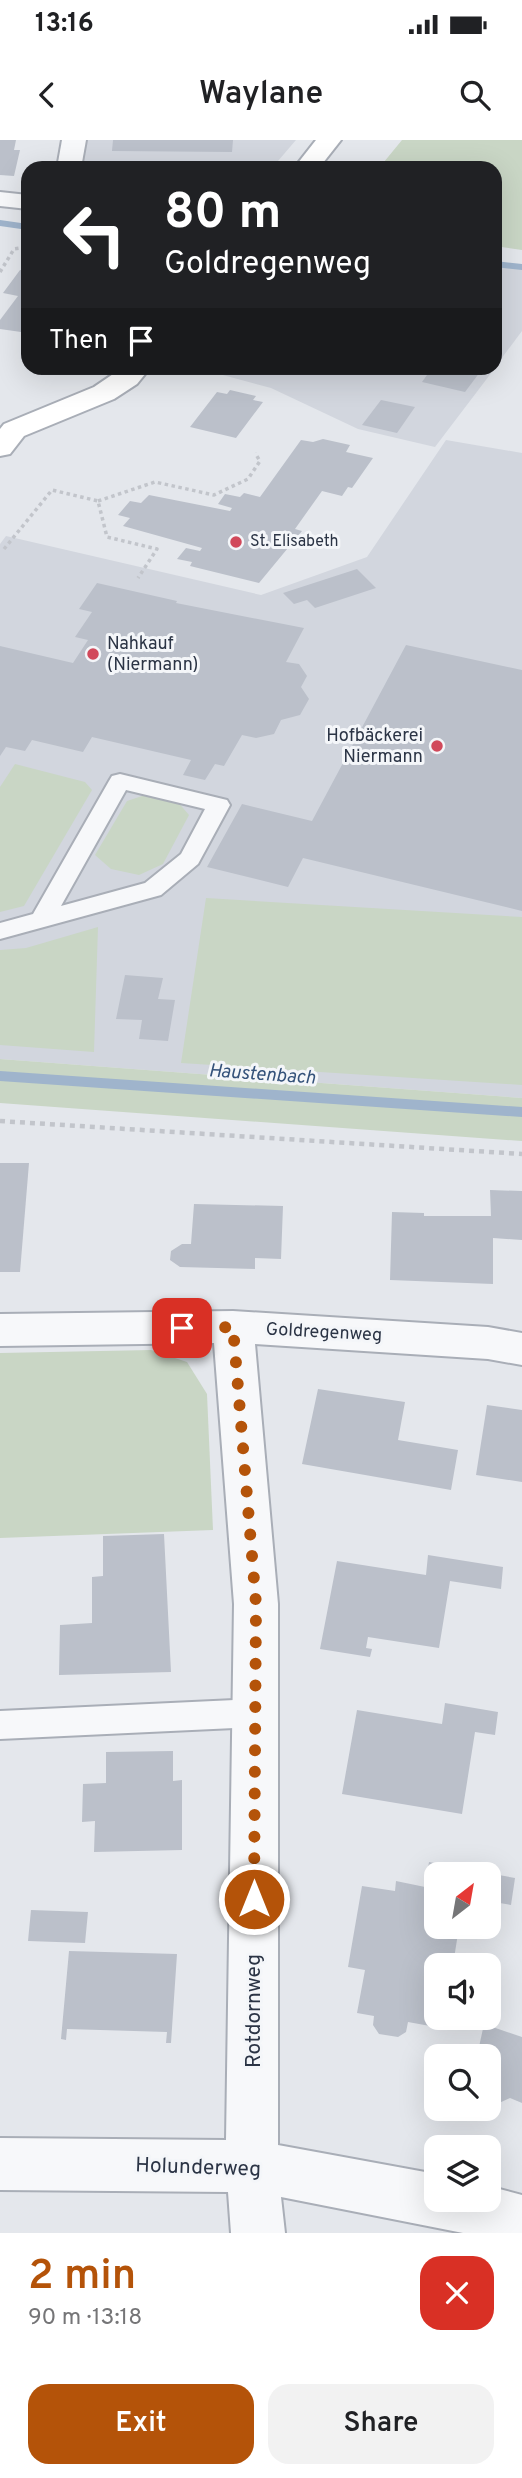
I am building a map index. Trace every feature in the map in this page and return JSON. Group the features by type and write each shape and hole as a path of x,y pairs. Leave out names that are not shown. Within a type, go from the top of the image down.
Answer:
{"street":[{"path":"70,161 74,140"},
{"path":"312,161 330,140"},
{"path":"0,199 21,201"},
{"path":"5,435 104,393 130,375"},
{"name":"Goldregenweg","path":"0,1331 233,1327 488,1343 522,1349"},
{"name":"Rotdornweg","path":"233,1327 256,1604 252,2166 258,2233"},
{"name":"Holunderweg","path":"0,2164 252,2166 424,2198"},
{"name":"Holunderweg","path":"485,2212 522,2221"}],"lane":[{"path":"0,931 40,922 153,890 190,859 219,805 120,781 40,922"},
{"path":"0,1725 256,1713"}],"path":[{"path":"0,272 14,249 21,248"},
{"path":"4,549 52,490 98,501 156,482 214,495 248,479 260,461 255,453"},
{"path":"98,501 107,537 157,549 138,579"},
{"path":"0,1121 522,1154"}],"shaded area":[{"path":"86,140 296,140 278,161 84,161"},
{"path":"502,267 522,269 522,331 502,358"},
{"path":"223,375 490,375 435,447 358,429 271,388"},
{"path":"446,440 522,453 522,1098 0,1059 0,544 6,536 261,595 367,557"}],"green space":[{"path":"402,140 522,140 522,250 502,247 502,161 385,161"},
{"path":"15,764 85,782 92,790 24,906 0,912 0,787"},
{"path":"148,794 177,801 189,815 163,864 139,875 111,869 95,855 127,801"},
{"path":"206,898 522,917 522,1085 181,1063"},
{"path":"98,927 94,1052 0,1045 0,950 26,948"},
{"path":"0,1059 522,1098 522,1141 0,1103"},
{"path":"151,1350 187,1362 207,1394 213,1530 0,1538 0,1353"}],"building":[{"path":"0,140 16,140 14,150 20,150 14,176 0,175"},
{"path":"113,140 233,140 232,152 112,151"},
{"path":"21,270 21,332 0,329 0,320 18,296 3,293"},
{"path":"427,375 478,375 465,392 422,382"},
{"path":"230,390 256,396 253,400 263,402 236,438 190,427 217,392 227,394"},
{"path":"381,400 415,407 397,433 362,425"},
{"name":"St. Elisabeth","path":"323,439 350,445 346,452 373,458 352,488 348,487 342,496 322,491 295,529 302,531 259,583 190,566 192,562 177,559 186,548 200,551 202,548 123,526 130,518 118,515 130,501 141,503 149,495 230,511 232,508 218,504 225,494 240,497 244,493 260,497 301,440 313,442"},
{"path":"357,569 376,588 315,608 307,600 294,604 283,593"},
{"path":"97,583 177,601 176,603 304,628 286,662 299,664 307,676 301,687 309,699 300,715 281,720 274,734 256,738 242,735 224,766 215,764 205,780 183,775 191,760 92,737 83,752 32,740 25,751 6,747 0,756 0,646 73,663 88,640 75,637 92,612 79,609"},
{"name":"Hofbäckerei Niermann","path":"406,645 522,670 522,911 303,858 288,887 207,867 242,804 312,821"},
{"path":"125,975 163,978 158,999 175,1000 168,1041 139,1039 142,1020 116,1019"},
{"path":"0,1163 29,1163 20,1272 0,1272"},
{"path":"490,1190 522,1191 522,1240 493,1238 493,1284 390,1280 392,1212 424,1213 424,1216 491,1216"},
{"path":"194,1204 283,1206 281,1259 255,1258 255,1269 180,1267 170,1260 171,1251 182,1244 191,1244"},
{"path":"318,1389 405,1402 398,1440 458,1450 451,1490 302,1464"},
{"path":"487,1405 522,1410 522,1482 476,1475"},
{"path":"164,1534 171,1672 59,1675 60,1625 92,1623 92,1577 103,1576 103,1536"},
{"path":"428,1555 503,1567 501,1589 450,1581 439,1648 368,1637 366,1648 372,1649 370,1657 320,1649 337,1561 426,1575"},
{"path":"445,1703 498,1712 495,1735 475,1732 462,1814 342,1794 357,1710 442,1724"},
{"path":"173,1751 173,1781 182,1780 182,1850 94,1852 95,1821 82,1822 83,1784 106,1783 106,1752"},
{"path":"501,1875 515,1878 511,1905 501,1903"},
{"path":"396,1881 424,1887 424,1939 457,1939 455,1953 424,1953 424,2025 408,2022 406,2032 398,2037 379,2034 373,2025 374,2016 357,2013 365,1970 348,1967 362,1886 395,1891"},
{"path":"31,1910 88,1912 85,1943 28,1941"},
{"path":"69,1951 177,1954 171,2043 166,2043 167,2032 67,2029 66,2040 61,2039"},
{"path":"483,2030 501,2030 522,2037 522,2103 510,2098 501,2102 501,2044 480,2044"}],"waterway":[{"path":"0,223 21,226"},
{"path":"502,265 522,267"},
{"name":"Haustenbach","path":"0,1076 522,1112"}],"place":[{"name":"St. Elisabeth","path":"236,542"},
{"name":"Nahkauf (Niermann)","path":"93,654"},
{"name":"Hofbäckerei Niermann","path":"437,746"}],"route":[{"path":"182,1328 233,1327 256,1604 254,1899"}]}
